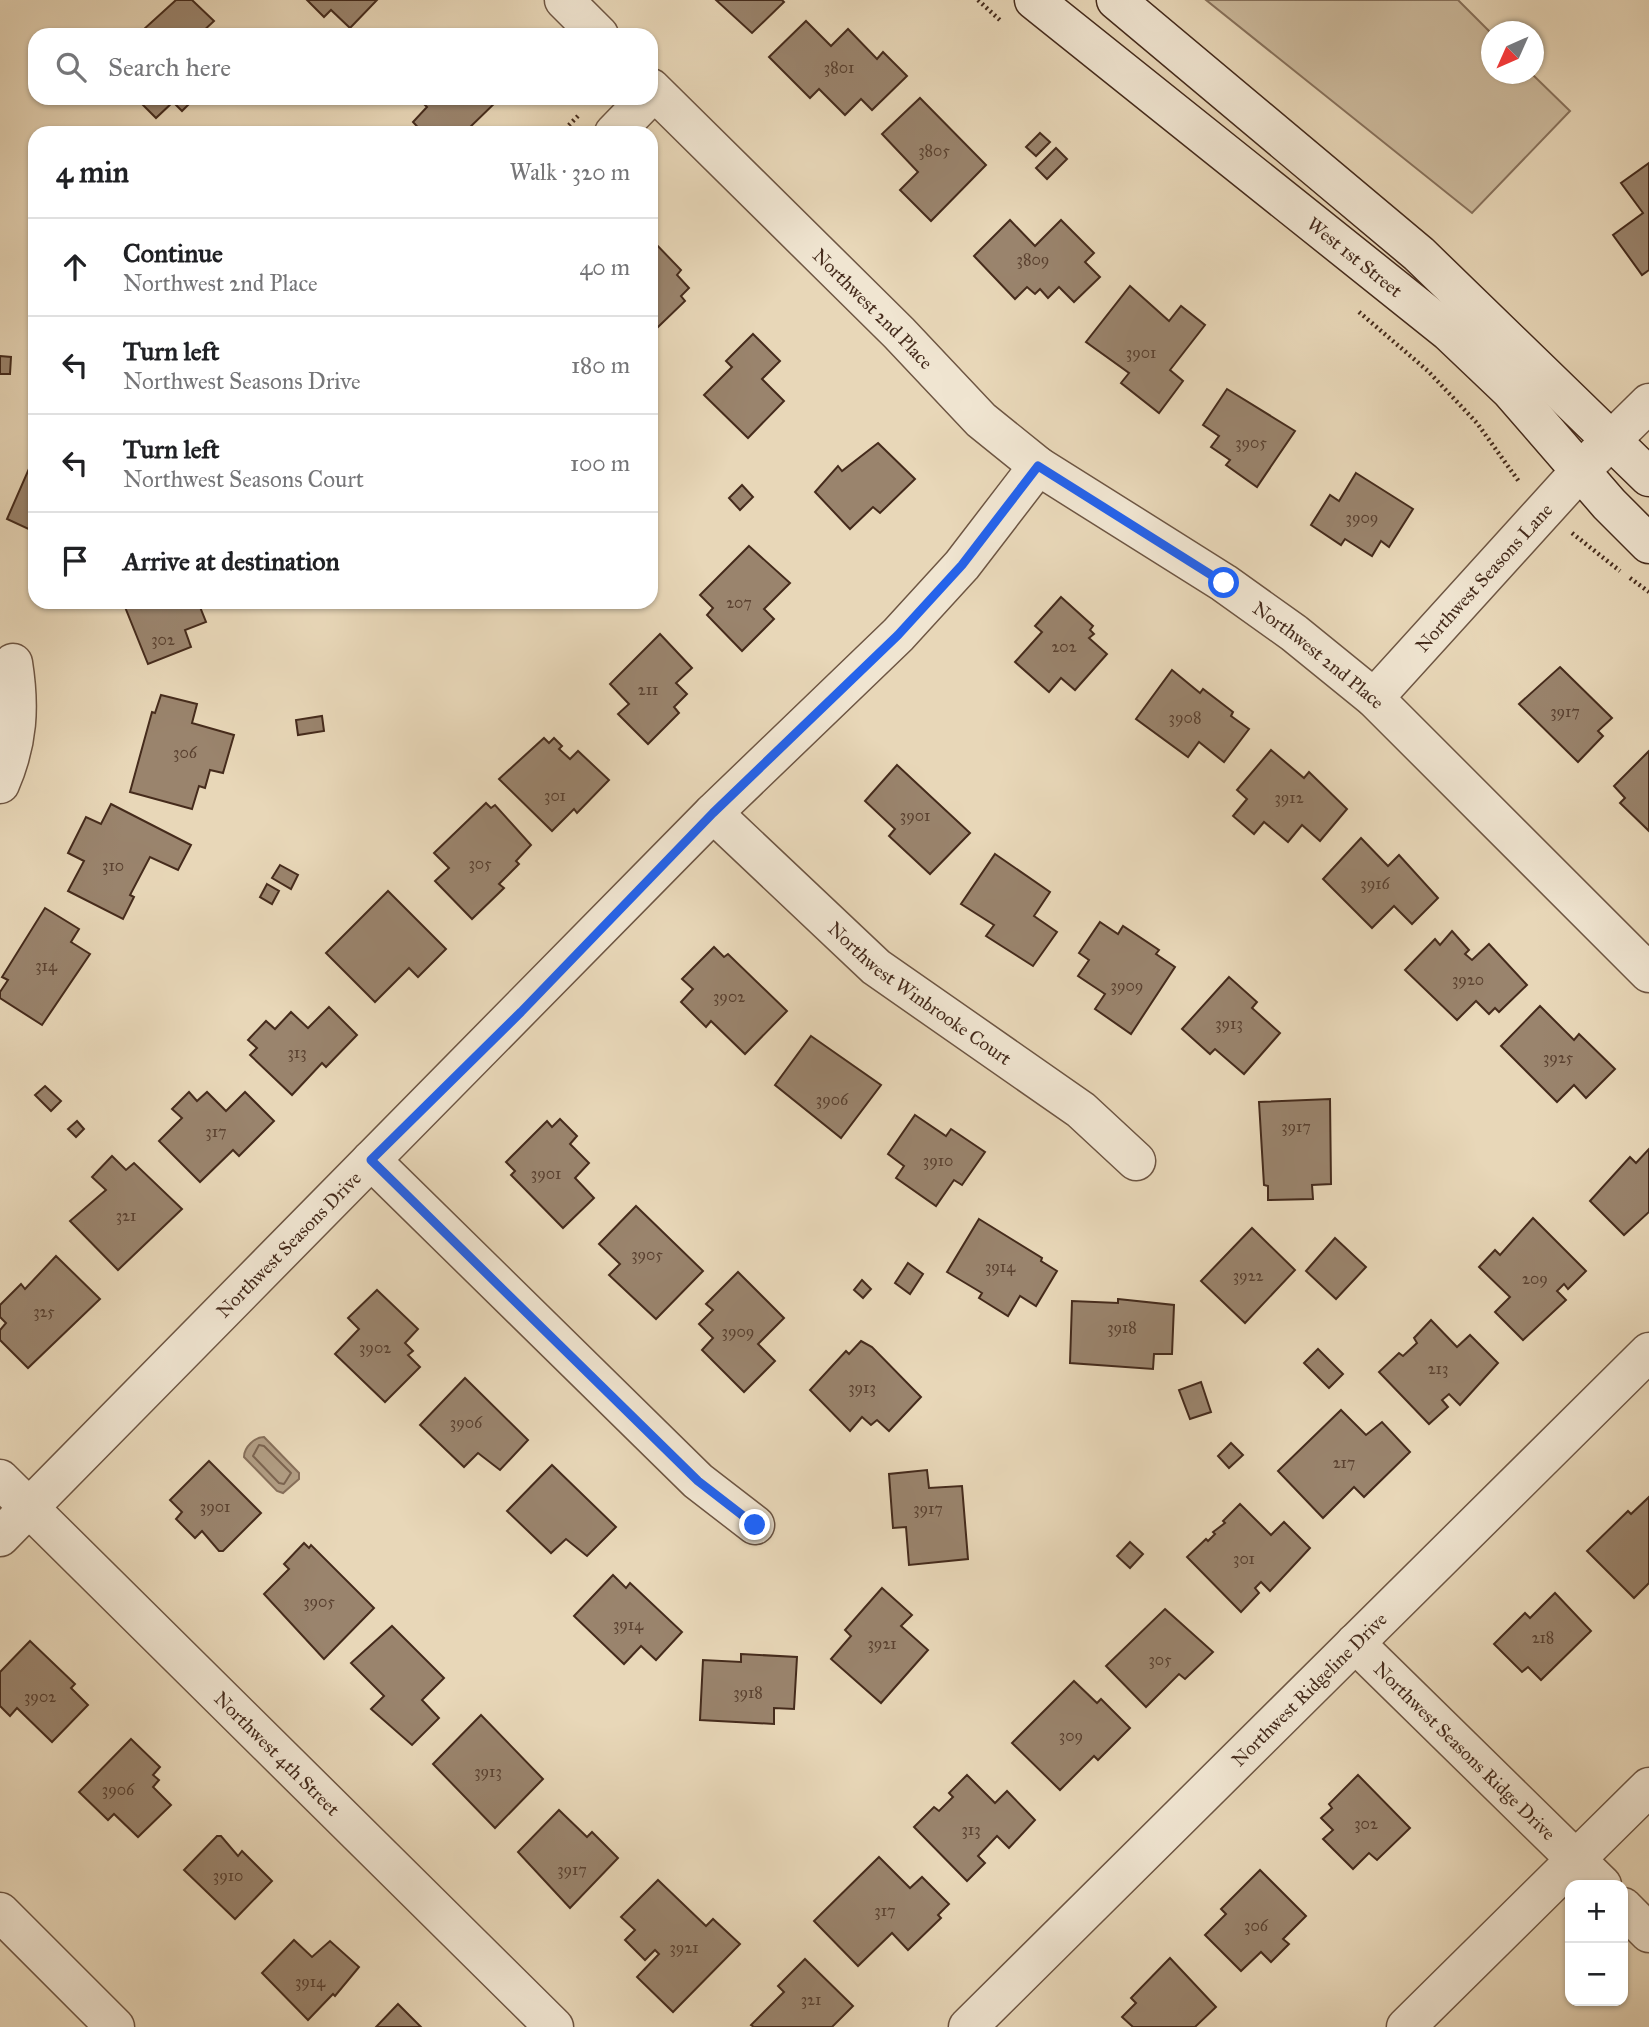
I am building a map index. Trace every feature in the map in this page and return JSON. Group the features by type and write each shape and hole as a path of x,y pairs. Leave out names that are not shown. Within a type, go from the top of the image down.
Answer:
{"street":[{"path":"564,0 592,28"},
{"name":"West 1st Street","path":"1034,0 1449,332 1511,391 1595,457 1649,477"},
{"name":"West 1st Street","path":"1116,0 1419,254 1595,457 1649,544"},
{"name":"Northwest 2nd Place","path":"658,100 900,332 981,419 1038,466 1224,583 1294,633 1374,698 1649,973"},
{"path":"620,126 640,105"},
{"name":"Northwest Seasons Lane","path":"1374,698 1595,457 1649,402"},
{"name":"Northwest Seasons Drive","path":"0,1537 371,1160 521,1012 713,813 898,635 962,565 1038,466"},
{"path":"0,784 18,728 18,695 13,663"},
{"name":"Northwest Winbrooke Court","path":"713,813 876,967 1081,1110 1136,1161"},
{"path":"371,1160 698,1481 755,1525"},
{"name":"Northwest Ridgeline Drive","path":"968,2027 1649,1352"},
{"name":"Northwest 4th Street","path":"0,1479 554,2027"},
{"name":"Northwest Seasons Ridge Drive","path":"1355,1643 1590,1872"},
{"path":"1406,2027 1590,1872 1649,1787"},
{"path":"0,1912 115,2027"},
{"path":"1628,1912 1649,1933"}],"path":[{"path":"978,0 1013,31"},
{"path":"1357,311 1428,370 1477,424 1513,475"},
{"path":"1579,539 1649,592"}],"shaded area":[{"path":"1206,0 1458,0 1481,23 1481,84 1542,84 1570,111 1472,213"}],"water":[{"path":"264,1437 299,1473 299,1479 283,1493 277,1491 244,1457 251,1443"}],"building":[{"path":"176,0 192,0 214,21 206,28 145,28"},
{"path":"307,0 377,0 350,28 331,10 324,17"},
{"path":"716,0 782,0 784,2 752,33"},
{"path":"806,21 831,46 848,29 877,59 883,52 907,76 872,110 861,99 845,115 819,89 810,98 769,57"},
{"path":"920,98 986,165 931,221 900,190 918,172 882,134"},
{"path":"143,105 170,105 156,118"},
{"path":"176,105 188,105 182,111"},
{"path":"425,105 493,105 471,126 417,126 413,122 427,107"},
{"path":"1040,133 1050,142 1036,156 1026,147"},
{"path":"1056,148 1067,159 1047,179 1036,168"},
{"path":"1649,163 1649,270 1642,275 1613,235 1643,213 1621,183"},
{"path":"1010,220 1035,246 1061,220 1094,253 1085,262 1100,277 1074,302 1059,287 1048,298 1040,289 1035,294 1027,287 1015,299 974,256"},
{"path":"658,246 681,270 677,275 689,288 681,296 685,301 658,327"},
{"path":"1130,286 1169,321 1181,306 1205,325 1170,370 1183,381 1159,413 1121,383 1129,373 1086,342"},
{"path":"753,334 780,361 762,379 784,401 748,438 704,395 732,367 726,361"},
{"path":"0,356 11,357 10,374 0,374"},
{"path":"1227,389 1295,431 1257,487 1226,465 1230,460 1211,447 1219,436 1203,425"},
{"path":"878,443 915,479 880,513 873,507 850,529 815,492 838,466 842,471"},
{"path":"28,471 28,529 7,519"},
{"path":"1356,473 1413,509 1389,547 1381,541 1372,556 1345,539 1341,545 1311,525 1330,495 1339,501"},
{"path":"742,485 753,497 740,510 729,498"},
{"path":"749,546 790,583 764,609 774,619 742,651 707,615 713,608 700,595"},
{"path":"1061,597 1093,626 1090,630 1094,634 1089,638 1107,654 1075,690 1061,678 1049,692 1015,662 1042,632 1035,626"},
{"path":"126,609 201,609 206,622 185,630 191,647 148,664"},
{"path":"660,634 692,668 676,683 687,694 674,707 679,713 648,744 618,714 629,704 610,684"},
{"path":"1560,667 1612,718 1598,731 1603,736 1578,762 1519,704"},
{"path":"1172,670 1200,693 1203,689 1233,712 1231,716 1249,729 1224,762 1199,742 1188,757 1136,719"},
{"path":"161,695 197,704 192,723 234,735 223,773 210,770 205,788 199,786 192,809 130,792 152,712 155,713"},
{"path":"322,716 324,731 298,735 296,720"},
{"path":"544,738 549,743 554,738 562,746 559,749 570,759 578,751 609,780 577,813 574,809 552,831 499,779"},
{"path":"1271,750 1304,778 1309,772 1347,809 1320,841 1302,825 1288,842 1264,822 1254,834 1233,816 1247,799 1237,790"},
{"path":"1649,751 1649,831 1620,803 1625,798 1614,786"},
{"path":"897,765 970,833 930,874 889,836 895,829 865,801"},
{"path":"486,803 491,808 495,805 531,845 516,861 519,864 499,884 504,888 472,919 435,881 449,868 434,853"},
{"path":"111,804 191,845 178,870 150,857 130,895 134,897 123,919 68,891 84,861 68,853 86,817 101,824"},
{"path":"1361,838 1388,866 1399,855 1438,898 1412,924 1394,906 1372,928 1323,879"},
{"path":"995,854 1050,892 1034,916 1057,932 1033,966 986,936 994,925 961,904"},
{"path":"280,865 298,875 291,889 272,878"},
{"path":"267,884 279,891 272,904 260,897"},
{"path":"388,891 446,949 418,977 409,968 375,1002 326,953"},
{"path":"45,908 79,929 71,942 90,954 42,1025 0,998 0,992 8,980 2,977"},
{"path":"1100,922 1118,934 1123,926 1159,950 1156,954 1175,967 1131,1034 1095,1009 1105,994 1078,976 1089,960 1079,953"},
{"path":"1452,931 1469,950 1465,954 1472,960 1489,944 1527,985 1499,1012 1495,1008 1489,1014 1476,1001 1457,1020 1405,970 1435,939 1440,945"},
{"path":"714,947 724,957 728,954 787,1011 745,1054 711,1021 706,1027 681,1002 693,989 682,979"},
{"path":"1229,977 1257,1002 1252,1008 1280,1033 1244,1074 1215,1049 1210,1054 1182,1029"},
{"path":"1540,1006 1574,1040 1579,1034 1615,1069 1586,1098 1574,1085 1557,1102 1501,1046"},
{"path":"329,1007 357,1035 326,1067 322,1063 292,1095 250,1055 257,1048 248,1040 266,1021 275,1029 291,1012 308,1028"},
{"path":"811,1036 881,1085 841,1138 775,1085"},
{"path":"45,1086 61,1101 51,1111 35,1095"},
{"path":"189,1092 197,1101 207,1092 226,1111 245,1092 274,1121 239,1156 233,1150 200,1182 159,1141 182,1118 172,1109"},
{"path":"1330,1099 1331,1184 1312,1185 1313,1199 1268,1200 1268,1186 1264,1185 1259,1102"},
{"path":"915,1115 946,1136 951,1129 985,1152 962,1185 954,1180 936,1206 896,1178 904,1166 888,1154"},
{"path":"560,1119 577,1136 570,1144 589,1163 575,1178 594,1198 563,1228 511,1175 515,1171 506,1162 547,1121 552,1127"},
{"path":"77,1121 84,1129 76,1137 68,1129"},
{"path":"1649,1149 1649,1212 1624,1235 1590,1201 1630,1157 1636,1163"},
{"path":"112,1156 126,1170 134,1163 182,1209 118,1270 70,1221 106,1190 92,1177"},
{"path":"636,1206 703,1271 656,1319 609,1275 620,1264 599,1244"},
{"path":"1533,1218 1586,1271 1568,1289 1564,1284 1557,1291 1566,1300 1523,1340 1495,1312 1510,1297 1479,1267 1495,1250 1500,1255"},
{"path":"979,1219 1042,1258 1041,1261 1057,1271 1036,1306 1020,1296 1008,1316 979,1298 982,1293 947,1272"},
{"path":"1252,1228 1295,1270 1245,1323 1201,1281"},
{"path":"1335,1238 1366,1267 1336,1299 1306,1271"},
{"path":"56,1256 100,1299 28,1368 0,1340 0,1330 6,1323 0,1317 0,1305 21,1284 25,1289"},
{"path":"908,1263 923,1274 910,1294 895,1283"},
{"path":"738,1272 784,1318 758,1344 775,1361 744,1392 702,1350 713,1338 699,1324 713,1310 706,1304"},
{"path":"862,1280 871,1289 863,1298 854,1290"},
{"path":"377,1290 418,1329 405,1343 413,1351 408,1355 420,1367 385,1402 335,1354 359,1329 348,1318"},
{"path":"1118,1299 1174,1305 1172,1354 1154,1354 1153,1369 1070,1363 1072,1301 1118,1303"},
{"path":"1431,1320 1457,1347 1470,1335 1498,1363 1460,1405 1449,1394 1442,1400 1448,1407 1429,1424 1379,1372 1399,1353 1403,1356 1417,1343 1414,1338"},
{"path":"861,1341 872,1347 921,1397 889,1431 877,1420 871,1425 862,1417 850,1431 810,1390 846,1351 849,1354"},
{"path":"1318,1349 1343,1374 1329,1388 1304,1363"},
{"path":"465,1378 528,1440 500,1470 478,1453 464,1467 420,1425"},
{"path":"1201,1382 1211,1412 1190,1419 1179,1390"},
{"path":"1341,1410 1366,1435 1382,1422 1410,1452 1364,1497 1354,1487 1323,1518 1278,1471"},
{"path":"1231,1443 1243,1455 1229,1468 1218,1456"},
{"path":"209,1461 261,1513 223,1551 219,1551 202,1531 195,1538 176,1519 182,1512 170,1500"},
{"path":"552,1465 616,1527 587,1556 566,1539 551,1553 507,1511"},
{"path":"927,1470 929,1488 962,1486 968,1559 909,1565 906,1527 893,1528 889,1474"},
{"path":"1649,1497 1649,1583 1634,1598 1587,1551 1628,1511 1631,1514"},
{"path":"1240,1504 1271,1535 1284,1522 1310,1548 1270,1591 1261,1582 1255,1588 1259,1593 1241,1612 1187,1557 1215,1534 1213,1532 1225,1523 1223,1521"},
{"path":"1130,1542 1143,1554 1130,1568 1117,1556"},
{"path":"304,1543 309,1548 311,1545 374,1608 324,1659 264,1594 289,1569 284,1564"},
{"path":"613,1575 626,1588 630,1583 682,1632 656,1660 641,1646 624,1664 574,1616"},
{"path":"882,1588 912,1615 901,1626 928,1650 881,1703 831,1659 851,1636 845,1630"},
{"path":"1555,1593 1591,1631 1541,1680 1528,1667 1522,1672 1494,1644 1525,1613 1530,1618"},
{"path":"1165,1609 1213,1652 1185,1679 1179,1674 1146,1707 1106,1666"},
{"path":"392,1626 444,1678 422,1700 439,1718 412,1745 371,1709 384,1696 351,1663"},
{"path":"30,1641 75,1684 71,1688 88,1705 52,1742 17,1708 10,1716 0,1706 0,1672"},
{"path":"741,1654 797,1657 794,1709 774,1708 774,1724 700,1720 703,1660 741,1662"},
{"path":"1074,1681 1097,1703 1101,1699 1130,1728 1098,1760 1094,1756 1060,1790 1012,1743"},
{"path":"481,1715 543,1779 495,1828 433,1764"},
{"path":"131,1739 160,1767 153,1775 159,1780 153,1787 171,1805 138,1837 114,1814 108,1820 79,1792"},
{"path":"967,1775 995,1803 1007,1791 1035,1820 1009,1848 997,1836 978,1856 985,1863 967,1881 914,1827 934,1807 939,1811 953,1797 949,1793"},
{"path":"1358,1775 1410,1828 1377,1860 1369,1853 1353,1869 1323,1839 1333,1830 1321,1818 1332,1808 1329,1804"},
{"path":"559,1810 587,1837 592,1832 618,1858 570,1908 518,1852"},
{"path":"217,1836 221,1836 238,1856 242,1851 272,1881 235,1919 184,1870"},
{"path":"879,1857 910,1888 922,1877 949,1904 938,1915 941,1918 908,1950 892,1933 858,1966 814,1921"},
{"path":"1260,1870 1306,1916 1283,1939 1289,1944 1271,1962 1261,1952 1241,1971 1205,1935 1226,1914 1221,1909"},
{"path":"658,1880 706,1926 713,1919 740,1944 673,2012 637,1977 659,1954 655,1950 645,1960 625,1940 635,1930 621,1917"},
{"path":"294,1940 312,1957 330,1941 359,1967 335,1996 333,1994 308,2020 262,1973"},
{"path":"1170,1958 1216,2007 1195,2027 1133,2027 1122,2017 1136,2003 1131,1998"},
{"path":"805,1959 853,2006 832,2027 751,2025 784,1992 778,1986"},
{"path":"398,2004 421,2027 376,2027"}],"route":[{"path":"755,1525 698,1481 371,1160 521,1012 713,813 898,635 962,565 1038,466 1224,583"}]}
